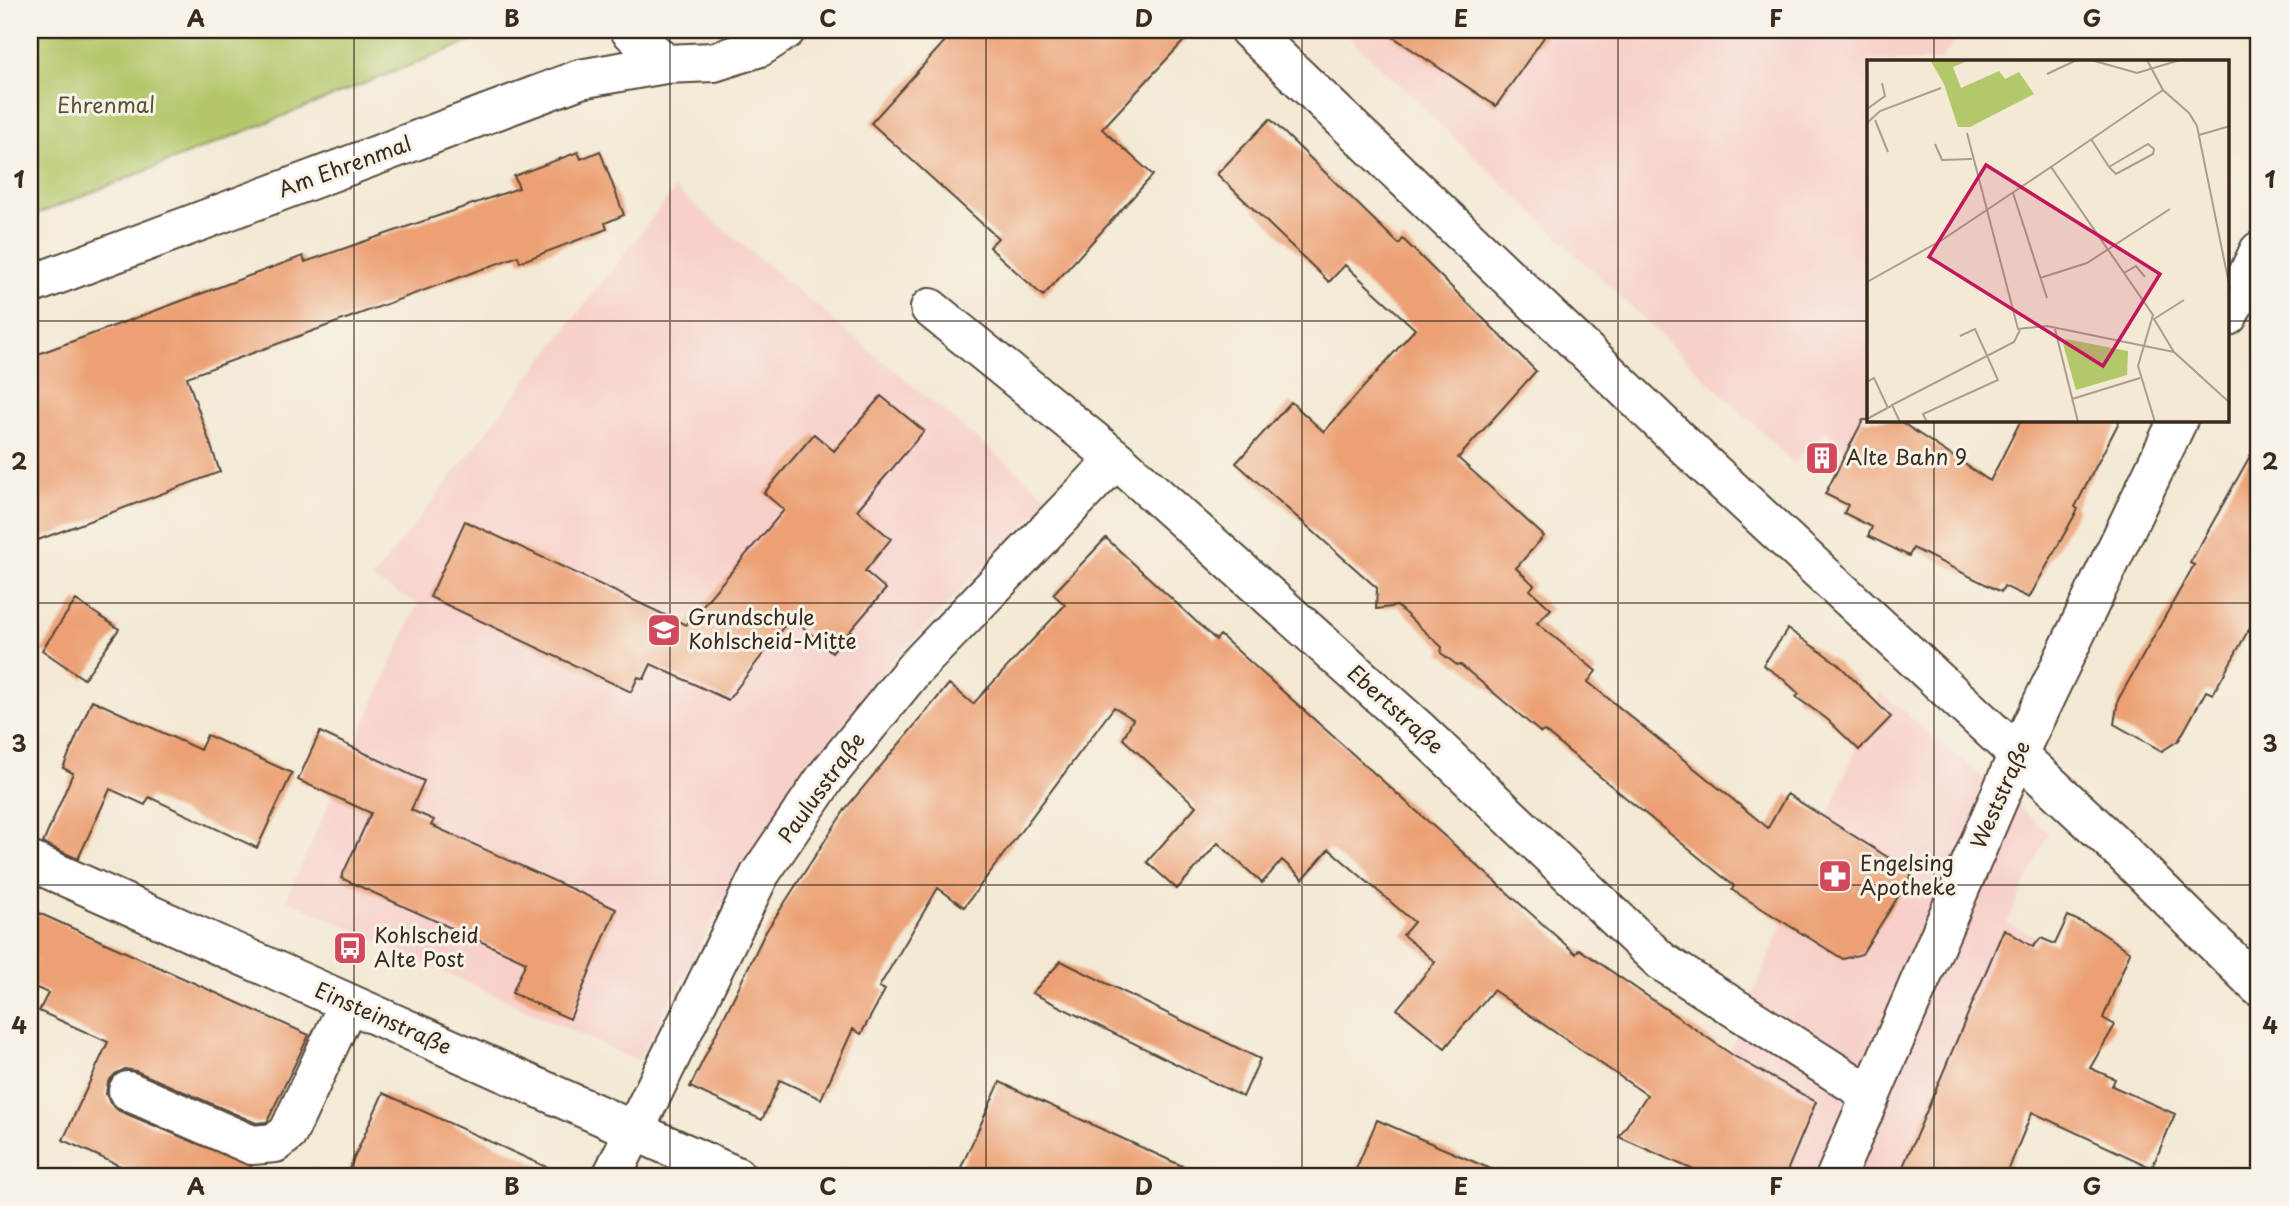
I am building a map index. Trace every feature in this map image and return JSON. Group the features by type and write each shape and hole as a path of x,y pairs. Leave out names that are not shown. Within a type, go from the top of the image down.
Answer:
{"street":[{"path":"630,30 665,64"},
{"name":"Am Ehrenmal","path":"30,285 580,79 665,64 714,62 760,47 786,30"},
{"path":"1249,30 1700,460 2111,841 2259,987"},
{"path":"2230,312 2259,251"},
{"name":"Ebertstraße","path":"930,308 1116,459 1420,731 1661,961 1871,1095"},
{"name":"Weststraße","path":"1836,1176 2017,756 2177,422"},
{"name":"Paulusstraße","path":"612,1176 760,874 826,777 914,668 1116,459"},
{"name":"Einsteinstraße","path":"30,861 736,1176"},
{"path":"128,1091 252,1145 275,1143 288,1133 348,1004"}],"shaded area":[{"path":"1342,30 1963,30 1942,60 1867,60 1867,412 1847,451 1825,430 1794,463"},
{"name":"Grundschule Kohlscheid-Mitte","path":"675,189 1050,499 896,657 808,768 742,866 638,1061 286,899 418,604 372,579"},
{"path":"1880,692 2049,832 2007,923 2084,958 1987,1176 1677,1176"}],"green space":[{"name":"Ehrenmal","path":"30,30 499,30 30,217"}],"building":[{"path":"955,30 1194,30 1102,129 1153,175 1043,296 989,247 998,238 871,123"},
{"path":"1383,30 1549,30 1496,106"},
{"path":"1270,119 1399,244 1403,239 1536,371 1458,458 1544,536 1516,568 1534,585 1530,590 1551,609 1537,623 1596,671 1588,682 1768,828 1787,794 1913,873 1862,954 1843,959 1732,890 1734,886 1544,731 1541,733 1461,665 1441,653 1442,647 1397,606 1376,609 1377,588 1236,463 1291,402 1324,432 1415,329 1345,265 1329,282 1217,174"},
{"path":"600,151 624,215 605,223 607,229 520,262 518,256 187,377 220,472 30,543 30,357 303,256 305,262 519,188 514,176 578,152 581,159"},
{"path":"881,396 924,431 857,510 891,539 865,571 886,589 832,652 791,617 728,700 651,664 644,679 638,677 631,692 430,597 465,521 686,625 784,510 764,493 814,434 834,451"},
{"path":"1863,420 1901,422 1990,481 2020,422 2119,422 2075,507 2078,509 2029,598 2004,586 2001,592 1913,548 1909,556 1868,536 1872,527 1844,513 1848,505 1825,494"},
{"path":"2259,440 2259,611 2213,694 2206,691 2179,740 2162,751 2114,724 2118,700 2194,565 2190,563"},
{"path":"1106,538 1216,640 1220,635 1576,954 1579,949 1734,1056 1816,1102 1785,1176 1707,1176 1619,1137 1647,1095 1493,990 1445,1048 1397,1009 1435,962 1403,935 1414,922 1329,849 1303,879 1282,860 1262,883 1218,843 1177,889 1147,862 1196,806 1123,739 1133,719 1114,707 964,907 938,888 879,987 885,990 861,1034 853,1029 821,1099 780,1080 762,1120 690,1087 765,933 846,808 949,684 973,704 1065,605 1053,594"},
{"path":"76,600 119,629 84,679 42,650"},
{"path":"1788,629 1837,663 1891,717 1859,750 1827,719 1796,697 1799,694 1782,678 1763,665"},
{"path":"92,700 200,750 207,735 292,773 257,848 149,797 145,805 110,789 78,859 43,843 73,773 63,768"},
{"path":"320,732 424,781 411,810 434,820 431,825 616,909 570,1019 512,993 526,962 341,878 371,813 298,780"},
{"path":"30,909 309,1035 267,1122 256,1123 136,1071 125,1069 115,1074 108,1082 106,1094 110,1103 119,1111 251,1166 246,1176 142,1176 63,1140 108,1042 39,1011 48,993 30,985"},
{"path":"2068,916 2096,929 2130,952 2103,1018 2115,1025 2090,1068 2115,1079 2112,1086 2175,1114 2152,1168 2032,1112 2006,1176 1899,1176 2004,929 2033,947 2041,938 2055,944"},
{"path":"1061,961 1260,1059 1243,1097 1032,993"},
{"path":"1000,1082 1032,1097 1204,1176 957,1176"},
{"path":"383,1093 566,1176 346,1176"},
{"path":"1377,1120 1507,1176 1353,1176"}],"place":[{"name":"Alte Bahn 9","path":"1822,458"},
{"name":"Grundschule Kohlscheid-Mitte","path":"664,630"},
{"name":"Engelsing Apotheke","path":"1835,876"},
{"name":"Kohlscheid Alte Post","path":"350,948"}]}
